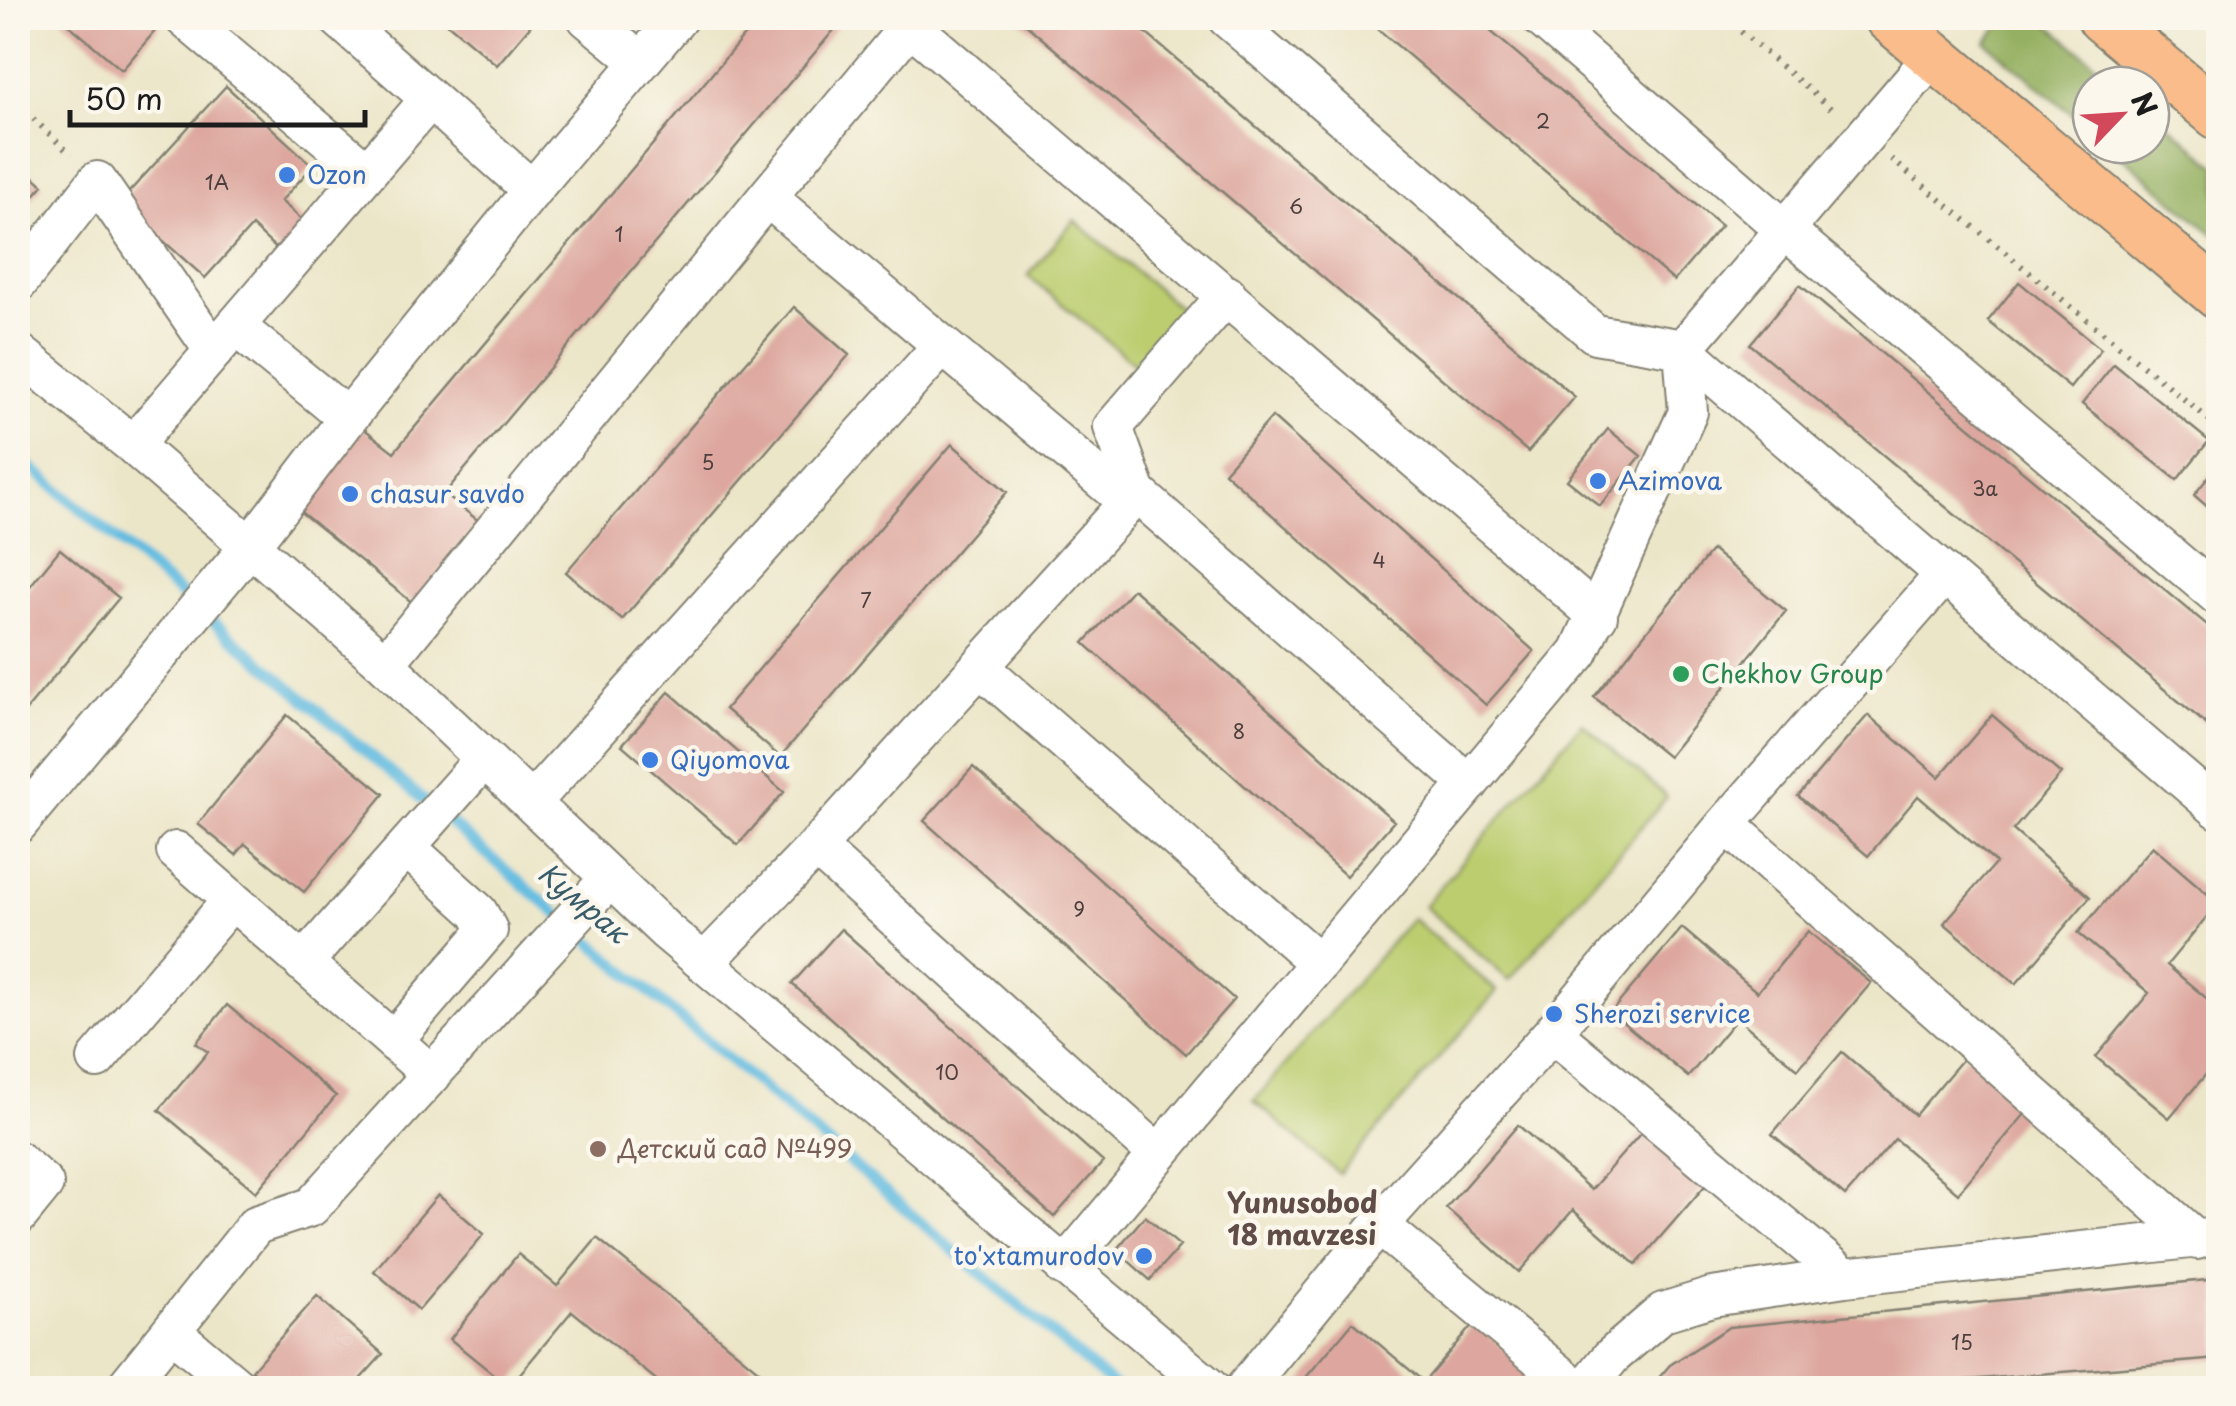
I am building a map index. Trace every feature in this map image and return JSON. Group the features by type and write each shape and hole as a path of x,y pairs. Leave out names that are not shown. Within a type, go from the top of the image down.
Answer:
{"main road":[{"path":"2102,18 2218,116"},
{"path":"1919,33 2218,295"}],"lane":[{"path":"184,18 367,172"},
{"path":"338,18 532,190"},
{"path":"588,18 640,62"},
{"path":"18,824 250,546 532,190 678,18"},
{"path":"1226,18 1595,334 1683,350 2218,809"},
{"path":"1541,18 2218,596"},
{"path":"384,664 913,22 1598,616"},
{"path":"1064,1267 1579,652 1688,412 1683,350 1862,135 1919,33"},
{"path":"133,445 430,99"},
{"path":"18,284 97,181 224,338 348,418"},
{"path":"767,197 942,346 1133,498 1469,784"},
{"path":"1133,498 1113,427 1227,296"},
{"path":"531,802 942,346"},
{"path":"18,352 133,445 384,664 704,963 1210,1388"},
{"path":"704,963 1133,498"},
{"path":"1245,1388 1378,1225 1552,1033 1726,824 1944,574"},
{"path":"980,666 1319,963"},
{"path":"303,963 484,759"},
{"path":"1726,824 2208,1238"},
{"path":"816,846 1158,1154"},
{"path":"392,1041 488,930 478,912 406,847"},
{"path":"176,851 432,1075"},
{"path":"126,1388 256,1225 311,1207 610,878"},
{"path":"97,1060 232,900"},
{"path":"1552,1033 1845,1276"},
{"path":"18,1161 44,1184 18,1216"},
{"path":"1378,1225 1576,1388"},
{"path":"1586,1388 1611,1357 1663,1312 1712,1297 1845,1276 2208,1238"},
{"path":"171,1330 239,1388"}],"path":[{"path":"1725,18 2218,427"},
{"path":"18,104 97,181"}],"green space":[{"path":"2006,18 2041,18 2097,65 2071,65 2071,113 1986,42"},
{"path":"2171,127 2218,167 2218,238 2132,165 2171,165"},
{"path":"1074,220 1182,310 1136,365 1028,276"},
{"path":"1582,723 1667,797 1509,980 1424,906"},
{"path":"1412,918 1497,991 1339,1174 1254,1101"}],"building":[{"path":"61,18 166,18 122,70"},
{"path":"441,18 537,18 497,65"},
{"path":"759,18 844,18 444,494 480,522 414,604 297,509 363,428 394,452"},
{"path":"1018,18 1128,18 1575,397 1528,452"},
{"path":"1365,18 1475,18 1721,226 1674,281"},
{"path":"226,86 313,166 281,201 309,226 283,255 252,226 205,278 120,202"},
{"path":"18,163 43,185 18,214"},
{"path":"2019,282 2101,349 2070,388 1988,321"},
{"path":"1800,285 2218,634 2218,734 1750,344"},
{"path":"794,307 849,355 622,620 566,572"},
{"path":"2114,364 2209,441 2177,480 2082,404"},
{"path":"1272,417 1534,651 1486,705 1224,472"},
{"path":"1608,429 1641,456 1600,506 1567,480"},
{"path":"952,444 1007,492 780,757 725,709"},
{"path":"2218,465 2218,516 2194,495"},
{"path":"60,549 119,598 18,720 18,601"},
{"path":"1712,550 1786,611 1668,757 1594,697"},
{"path":"1133,589 1394,821 1346,876 1084,643"},
{"path":"669,692 784,792 738,845 622,745"},
{"path":"287,715 384,794 304,892 245,844 236,855 198,824"},
{"path":"1868,715 1939,777 1992,715 2061,774 2013,830 2090,897 2016,984 1944,923 1996,863 1918,796 1868,856 1798,796"},
{"path":"973,767 1234,999 1186,1054 924,821"},
{"path":"2152,846 2218,903 2167,965 2218,1008 2218,1060 2169,1118 2096,1057 2149,993 2078,933"},
{"path":"1682,928 1757,992 1808,931 1871,983 1798,1069 1737,1018 1688,1077 1611,1012"},
{"path":"841,929 1103,1162 1054,1217 792,984"},
{"path":"227,1005 336,1096 256,1192 159,1110 208,1052 196,1043"},
{"path":"1842,1052 1915,1115 1968,1053 2031,1107 1958,1193 1895,1139 1845,1196 1772,1134"},
{"path":"1518,1125 1591,1190 1647,1126 1709,1181 1636,1265 1573,1210 1519,1272 1446,1208"},
{"path":"438,1195 484,1234 419,1310 374,1271"},
{"path":"1145,1216 1180,1246 1150,1280 1116,1250"},
{"path":"597,1238 780,1388 666,1388 572,1311 509,1387 450,1339 518,1254 557,1286"},
{"path":"2218,1279 2218,1359 1871,1388 1650,1388 1670,1365 1729,1327"},
{"path":"317,1296 383,1354 352,1388 273,1388 252,1370"},
{"path":"1353,1322 1424,1382 1474,1323 1543,1381 1536,1388 1297,1388"}],"waterway":[{"name":"Кумрак","path":"18,456 1116,1388"}],"place":[{"name":"Ozon","path":"287,175"},
{"name":"Azimova","path":"1598,481"},
{"name":"chasur savdo","path":"350,494"},
{"name":"Chekhov Group","path":"1681,674"},
{"name":"Qiyomova","path":"650,760"},
{"name":"Sherozi service","path":"1554,1014"},
{"name":"Детский сад №499","path":"598,1149"},
{"name":"to'xtamurodov","path":"1144,1256"}],"district":[{"name":"Yunusobod 18 mavzesi","path":"1302,1219"}]}
